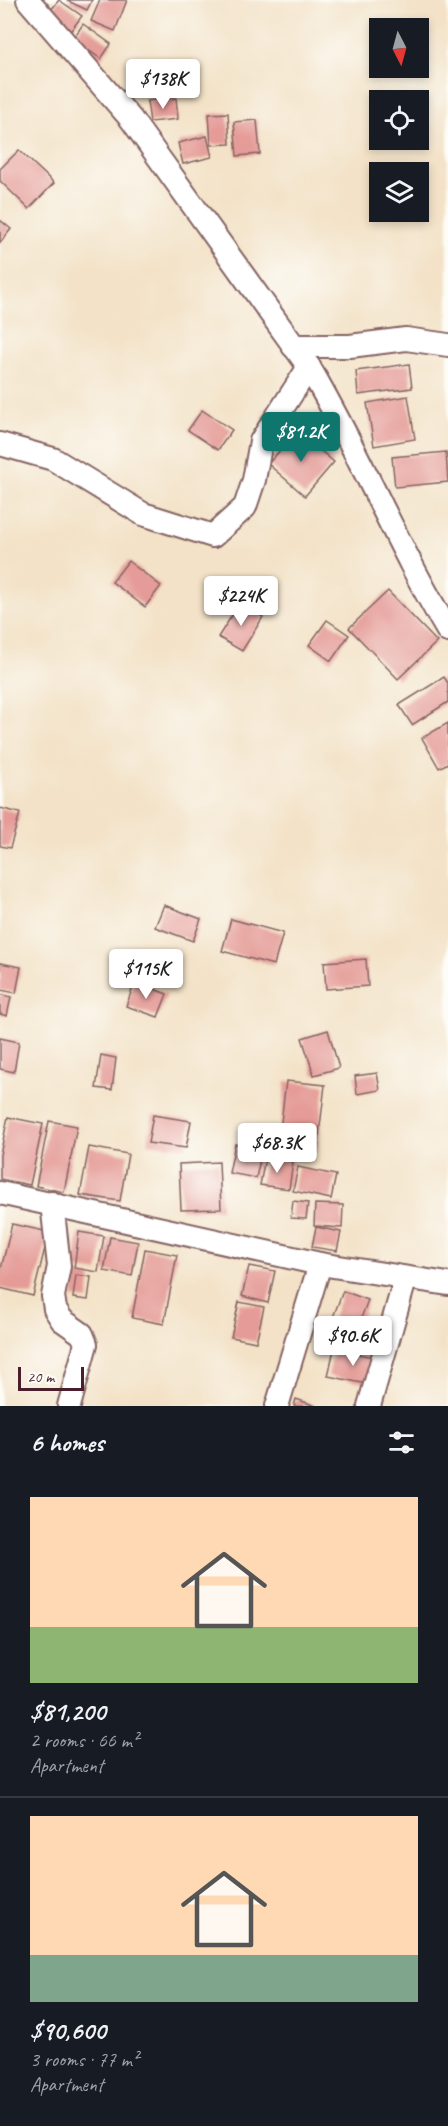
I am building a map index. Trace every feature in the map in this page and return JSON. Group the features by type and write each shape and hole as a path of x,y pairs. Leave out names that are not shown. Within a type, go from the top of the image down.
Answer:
{"street":[{"path":"28,0 131,119 309,367 329,402 414,573 445,624"},
{"path":"293,346 350,346 406,339 448,345"},
{"path":"0,444 53,459 143,514 213,536 245,507 254,480 261,441 309,367"},
{"path":"0,1193 320,1264 405,1280 448,1284"},
{"path":"52,1203 58,1266 53,1296 55,1309 62,1320 82,1334 86,1344 69,1406"},
{"path":"277,1406 320,1264"},
{"path":"369,1406 405,1280"}],"building":[{"path":"59,0 82,16 69,33 47,15"},
{"path":"66,0 92,0 87,10"},
{"path":"100,0 127,0 115,31 91,21"},
{"path":"83,24 111,44 101,59 73,39"},
{"path":"176,98 178,119 150,122 147,101"},
{"path":"228,113 230,144 211,145 209,114"},
{"path":"257,120 260,154 237,156 234,122"},
{"path":"207,136 212,157 183,164 178,143"},
{"path":"19,150 54,183 29,209 0,181 0,169"},
{"path":"0,220 11,229 0,243"},
{"path":"409,364 412,388 358,395 356,371"},
{"path":"408,396 415,439 374,446 367,403"},
{"path":"202,410 232,430 218,450 188,430"},
{"path":"297,431 334,462 305,496 268,464"},
{"path":"446,452 448,482 395,487 392,457"},
{"path":"128,561 161,586 145,607 112,582"},
{"path":"388,591 437,642 398,679 349,628"},
{"path":"240,603 263,617 242,651 218,637"},
{"path":"327,620 349,635 331,661 309,645"},
{"path":"444,677 448,683 448,702 412,725 399,705"},
{"path":"448,723 448,763 439,768 422,738"},
{"path":"0,808 20,813 10,848 0,846"},
{"path":"164,905 201,919 193,941 155,927"},
{"path":"231,919 283,933 274,965 222,951"},
{"path":"366,959 368,986 326,989 324,962"},
{"path":"0,963 21,967 16,993 0,990"},
{"path":"135,982 167,994 158,1017 126,1006"},
{"path":"0,994 11,997 7,1016 0,1014"},
{"path":"328,1030 339,1068 314,1075 302,1038"},
{"path":"0,1038 19,1042 14,1072 0,1069"},
{"path":"101,1055 116,1058 112,1090 96,1088"},
{"path":"377,1073 380,1090 357,1094 355,1076"},
{"path":"286,1081 325,1085 317,1152 278,1147"},
{"path":"153,1115 191,1121 186,1148 148,1143"},
{"path":"8,1117 43,1124 30,1185 0,1179 0,1155"},
{"path":"49,1121 77,1126 64,1192 36,1186"},
{"path":"235,1144 262,1150 256,1178 229,1173"},
{"path":"89,1147 128,1154 120,1201 80,1195"},
{"path":"265,1158 293,1162 289,1189 260,1185"},
{"path":"219,1162 221,1209 181,1210 179,1164"},
{"path":"298,1167 336,1175 331,1199 293,1191"},
{"path":"293,1201 308,1203 306,1219 291,1218"},
{"path":"315,1204 343,1205 342,1228 314,1226"},
{"path":"12,1224 49,1232 33,1296 0,1288 0,1273"},
{"path":"316,1227 341,1232 337,1251 312,1247"},
{"path":"79,1232 104,1236 98,1272 74,1268"},
{"path":"110,1237 138,1242 132,1276 104,1271"},
{"path":"145,1249 177,1255 164,1324 132,1318"},
{"path":"249,1266 275,1271 268,1303 242,1296"},
{"path":"76,1275 91,1277 88,1300 73,1298"},
{"path":"343,1291 368,1300 352,1342 327,1333"},
{"path":"239,1302 264,1307 256,1342 231,1337"},
{"path":"334,1349 378,1358 372,1385 328,1376"},
{"path":"296,1399 316,1406 294,1406"}]}
